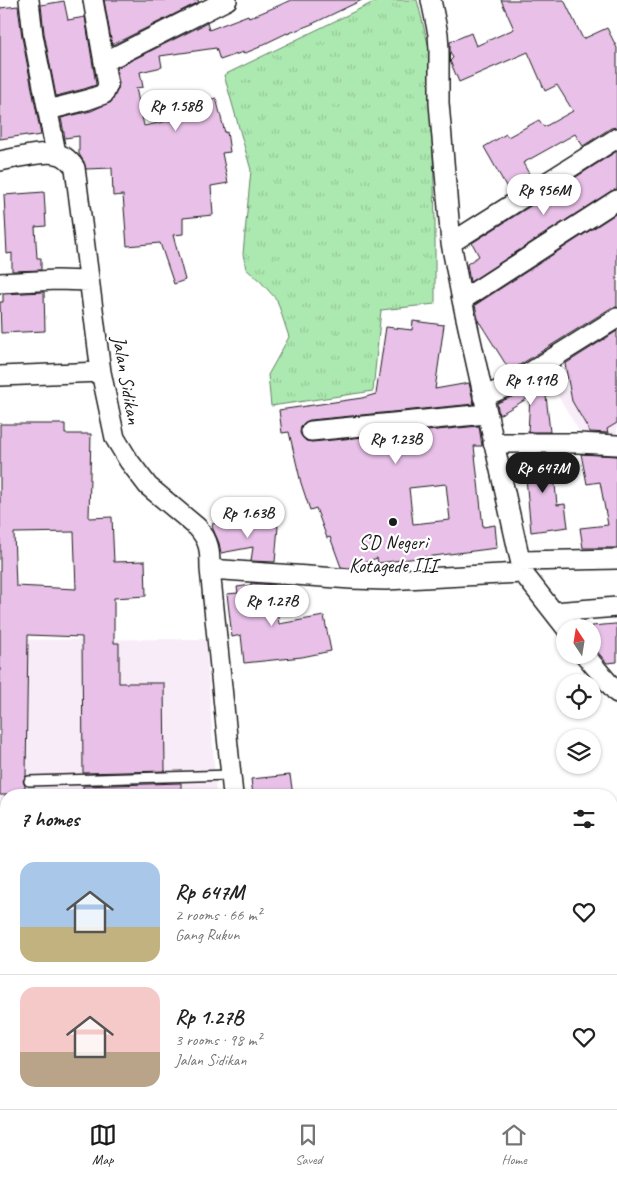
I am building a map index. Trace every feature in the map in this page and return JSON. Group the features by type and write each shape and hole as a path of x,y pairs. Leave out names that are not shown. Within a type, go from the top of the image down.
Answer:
{"street":[{"path":"0,161 56,153 29,0"},
{"path":"48,110 104,94 108,85 93,0"},
{"path":"104,62 228,0"},
{"path":"431,0 440,49 440,104 451,243 462,300 522,567 559,619"},
{"path":"451,243 617,138"},
{"name":"Jalan Sidikan","path":"56,153 71,162 75,168 101,372 114,438 148,486 197,527 208,542 232,789"},
{"path":"462,300 617,200"},
{"path":"0,283 56,280 89,281"},
{"path":"310,430 485,405 508,386 617,318"},
{"path":"0,376 101,372"},
{"path":"493,442 617,445"},
{"path":"210,569 386,580 617,558"},
{"path":"554,612 617,608"},
{"path":"593,664 617,693"}],"lane":[{"path":"29,781 231,775"}],"shaded area":[{"path":"617,359 617,452 598,463 557,394"},
{"path":"206,639 216,789 0,789 0,640"}],"green space":[{"path":"378,0 417,0 430,52 435,220 435,304 381,310 373,391 271,406 268,375 289,337 277,300 246,269 243,254 251,170 224,75"}],"building":[{"path":"104,0 198,0 199,2 112,45"},
{"path":"292,0 362,0 243,54 243,52 220,60 216,48 160,56 162,67 140,72 143,87 136,88 144,126 192,116 189,105 216,98 225,133 227,132 230,152 222,153 228,183 211,186 213,215 183,218 183,234 173,235 185,280 174,284 160,243 127,246 123,195 113,196 112,168 86,169 79,154 79,136 65,138 61,118 91,111 111,102 119,83 116,68 207,23 209,30 248,15 249,18"},
{"path":"501,0 564,0 583,39 607,28 617,48 617,127 611,128 583,146 575,134 523,163 532,179 510,193 484,147 506,134 508,137 539,120 544,127 573,111 557,85 545,91 528,52 459,82 450,61 453,58 450,52 450,42 471,33 476,46 514,29"},
{"path":"64,1 68,20 85,17 96,85 56,96 44,33 41,5"},
{"path":"18,6 22,37 41,135 0,139 0,8"},
{"path":"617,151 617,189 611,191 470,282 467,264 479,256 472,243"},
{"path":"44,192 46,226 35,227 37,258 41,258 41,270 12,271 12,253 7,254 4,195"},
{"path":"617,213 617,307 611,308 510,371 479,323 475,305"},
{"path":"44,292 45,331 1,333 0,302 3,302 3,294"},
{"path":"413,321 444,325 435,389 469,383 474,404 310,420 301,426 300,433 306,441 312,442 479,426 482,446 474,446 483,527 495,525 497,548 378,563 377,558 349,568 341,567 330,537 327,538 316,508 310,510 301,483 289,432 282,433 279,410 362,398 376,394 386,327 412,330","holes":["446,484 450,520 413,524 409,488"]},
{"path":"617,331 617,423 607,429 608,433 590,432 572,401 565,364"},
{"path":"544,377 550,432 528,432 530,397 499,415 497,403 514,396"},
{"path":"0,424 65,424 65,434 91,434 89,518 112,517 114,562 145,561 146,596 114,598 114,643 119,643 119,683 164,683 165,771 83,773 82,637 28,635 26,776 23,781 25,789 0,789","holes":["74,532 76,589 16,586 14,533"]},
{"path":"527,454 552,454 557,505 565,504 568,527 531,532 524,456 527,456"},
{"path":"581,454 617,456 617,548 583,548 580,528 608,525 600,482 587,484"},
{"path":"236,520 237,523 278,526 275,562 251,561 253,547 221,553 212,524"},
{"path":"251,583 274,585 279,624 324,616 331,651 302,657 244,663 241,635 232,637 227,594 238,593 237,587 251,585"},
{"path":"617,624 617,662 607,663 601,656 601,625"},
{"path":"290,775 292,789 252,789 251,779"},
{"path":"181,783 181,789 83,789 83,786"}],"place":[{"name":"SD Negeri Kotagede III","path":"393,522"}]}
